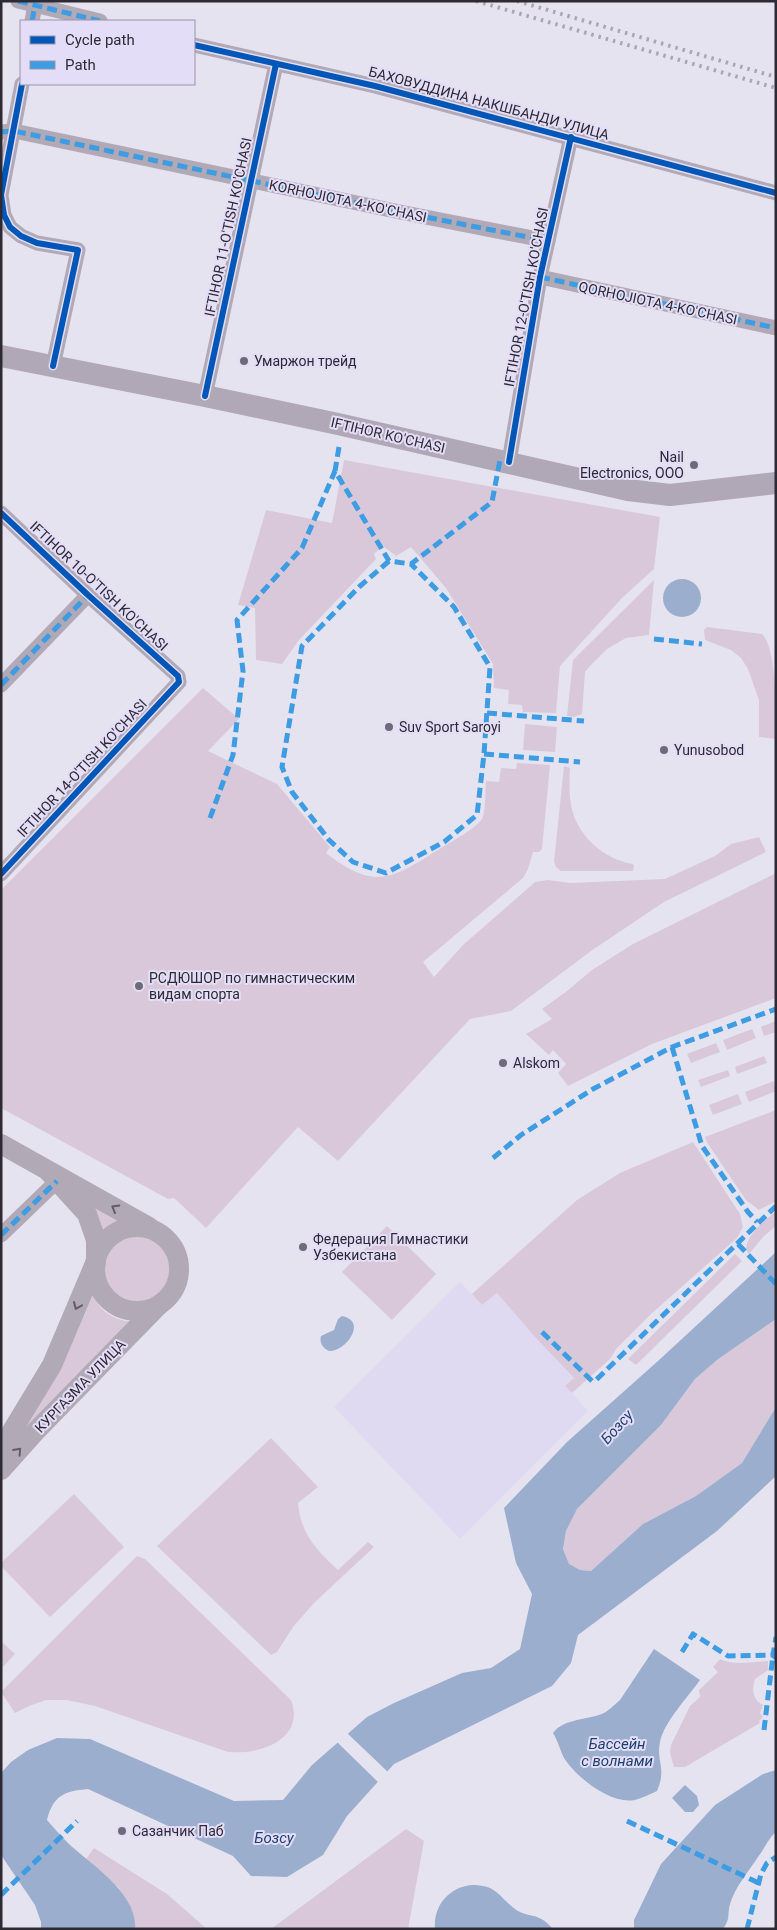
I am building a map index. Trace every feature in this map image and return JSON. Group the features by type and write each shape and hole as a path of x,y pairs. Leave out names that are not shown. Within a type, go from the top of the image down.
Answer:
{"main road":[{"name":"IFTIHOR KO'CHASI","path":"1,356 205,396 509,462 616,488 656,494 696,493 776,483"}],"street":[{"path":"18,1 33,3 96,20"},
{"path":"32,20 33,3"},
{"name":"БАХОВУДДИНА НАКШБАНДИ УЛИЦА","path":"195,45 375,86 776,193"},
{"name":"IFTIHOR 11-O'TISH KO'CHASI","path":"205,396 276,64"},
{"path":"22,85 8,131 1,195 4,215 10,227 21,236 38,243 78,250 53,366"},
{"name":"KORHOJIOTA 4-KO'CHASI","path":"8,131 548,241"},
{"name":"IFTIHOR 12-O'TISH KO'CHASI","path":"509,462 540,277 571,137"},
{"name":"QORHOJIOTA 4-KO'CHASI","path":"540,277 776,328"},
{"name":"IFTIHOR 10-O'TISH KO'CHASI","path":"1,513 180,679"},
{"path":"1,685 88,595"},
{"name":"IFTIHOR 14-O'TISH KO'CHASI","path":"1,874 180,679"},
{"path":"1,1144 53,1176 158,1232 168,1240 177,1252 179,1266 178,1281 171,1293 161,1303 148,1309 133,1310 119,1307 108,1298 99,1287 95,1274 96,1240 86,1214 53,1176"},
{"path":"1,1235 53,1176"},
{"path":"96,1261 100,1248 108,1238 120,1231 139,1227 158,1232"},
{"name":"КУРГАЗМА УЛИЦА","path":"1,1449 52,1365 96,1261"},
{"name":"КУРГАЗМА УЛИЦА","path":"1,1470 35,1432 161,1303"}],"shaded area":[{"path":"344,460 660,517 654,569 622,598 560,666 556,713 523,712 522,705 508,704 509,690 494,688 493,664 446,588 411,547 396,556 383,546 374,554 376,559 299,640 282,664 256,660 255,608 238,605 266,510 332,523"},
{"path":"654,580 649,635 626,638 607,649 585,672 582,714 574,717 567,716 573,660"},
{"path":"707,627 762,634 767,642 771,653 775,683 776,739 759,737 759,700 748,669 741,658 731,650 705,640 704,630"},
{"path":"203,688 239,719 208,751 277,784 330,847 326,853 358,873 384,876 397,873 410,867 474,827 483,816 486,781 499,782 501,768 516,769 517,763 550,765 542,849 539,852 533,852 523,878 423,962 434,977 463,945 535,882 548,880 570,883 665,879 715,856 731,844 759,837 766,852 664,902 591,951 511,1011 470,1019 338,1161 298,1127 206,1228 174,1198 168,1199 1,1108 1,890"},
{"path":"525,724 557,727 555,752 523,750"},
{"path":"564,766 570,768 570,801 580,829 603,852 618,860 633,864 633,871 561,871 556,867 554,862"},
{"path":"776,873 776,998 652,1044 568,1086 558,1073 566,1064 553,1050 549,1055 526,1034 552,1019 542,1009 592,970 633,944"},
{"path":"776,1021 776,1032 764,1036 761,1027"},
{"path":"752,1029 756,1038 727,1050 723,1040"},
{"path":"716,1043 720,1052 691,1063 687,1054"},
{"path":"764,1056 767,1063 737,1074 735,1067"},
{"path":"728,1070 730,1076 701,1087 698,1080"},
{"path":"774,1081 776,1091 749,1102 745,1092"},
{"path":"738,1094 742,1104 713,1115 709,1105"},
{"path":"776,1110 776,1201 759,1210 746,1200 705,1137"},
{"path":"693,1142 740,1214 743,1227 737,1238 651,1314 617,1348 610,1359 572,1393 565,1386 574,1378 497,1293 482,1305 472,1294 577,1200 620,1173"},
{"path":"76,1195 130,1226 114,1228 104,1237"},
{"path":"776,1211 776,1226 764,1236 749,1254 746,1250 752,1234"},
{"path":"387,1226 436,1274 392,1320 342,1272"},
{"path":"135,1235 148,1237 159,1245 167,1256 169,1269 167,1282 159,1293 148,1301 135,1303 122,1301 111,1293 103,1282 101,1269 103,1256 111,1245 122,1237"},
{"path":"735,1254 742,1261 636,1365 628,1359"},
{"path":"460,1282 482,1305 497,1293 574,1378 566,1387 588,1411 460,1539 334,1407"},
{"path":"92,1295 100,1307 110,1315 122,1320 136,1322 7,1449"},
{"path":"776,1319 776,1407 742,1463 696,1496 643,1524 591,1571 580,1570 569,1565 563,1549 566,1531 577,1509 661,1425 695,1379 717,1360"},
{"path":"271,1438 318,1487 298,1503 302,1524 316,1548 338,1570 368,1542 374,1547 314,1603 293,1627 277,1652 271,1655 157,1546"},
{"path":"74,1494 124,1547 50,1617 1,1566 1,1563"},
{"path":"137,1556 145,1559 291,1700 294,1714 292,1725 286,1735 277,1742 253,1751 228,1752 95,1706 67,1700 46,1700 15,1713 1,1692"},
{"path":"1,1641 15,1654 1,1669"},
{"path":"720,1659 738,1663 768,1661 768,1670 755,1679 753,1687 755,1697 763,1705 760,1713 763,1717 759,1721 760,1723 685,1767 674,1767 670,1753 671,1745 690,1706 700,1697 699,1690 718,1672 713,1667"},
{"path":"406,1829 424,1841 408,1929 271,1929"},
{"path":"94,1848 167,1894 207,1929 135,1929 119,1888 86,1859"}],"water":[{"path":"682,579 696,584 701,598 696,612 682,617 668,612 663,598 668,584"},
{"name":"Бозсу","path":"776,1252 776,1319 717,1360 695,1379 661,1425 577,1509 566,1531 563,1549 569,1564 580,1570 591,1571 643,1524 696,1496 742,1463 776,1407 776,1476 717,1531 578,1635 571,1663 552,1686 394,1764 347,1816 323,1855 287,1877 251,1876 233,1856 88,1789 66,1793 56,1800 47,1820 68,1843 111,1880 121,1892 129,1903 134,1916 135,1929 41,1929 41,1922 35,1905 1,1855 1,1773 11,1762 28,1750 57,1738 90,1739 234,1801 283,1800 312,1765 367,1717 462,1673 491,1668 520,1649 532,1594 516,1563 504,1508 567,1442"},
{"path":"342,1316 350,1319 353,1324 352,1336 342,1347 329,1351 322,1345 321,1336 334,1330 338,1319"},
{"name":"Бассейн с волнами","path":"654,1649 700,1680 671,1718 662,1734 659,1749 661,1777 657,1791 635,1800 615,1798 595,1788 577,1773 564,1758 553,1733 570,1722 604,1713 611,1708 620,1700"},
{"path":"776,1770 776,1832 735,1891 730,1904 728,1919 723,1929 634,1929 634,1920 661,1864 715,1805 763,1774"},
{"path":"685,1785 697,1796 699,1805 693,1812 685,1812 672,1798"},
{"path":"480,1885 492,1889 515,1909 538,1917 548,1923 553,1929 435,1929 437,1913 444,1899 456,1889"}],"pier":[{"path":"346,1732 389,1773 379,1783 336,1741"}],"railway":[{"path":"476,1 776,88"},
{"path":"517,1 776,77"}],"marked path":[{"path":"18,1 96,20"},
{"path":"32,20 35,5"},
{"path":"1,132 14,131 548,241"},
{"path":"540,277 776,328"},
{"path":"339,447 335,471 389,561 411,564 492,502 500,460"},
{"path":"210,818 233,755 243,671 237,620 302,548 335,471"},
{"path":"389,561 359,587 302,646 282,767 292,792 329,840 353,862 386,873 444,842 477,815 484,754 490,667 454,607 411,564"},
{"path":"1,685 88,595"},
{"path":"654,639 702,644"},
{"path":"487,713 584,721"},
{"path":"484,754 580,762"},
{"path":"493,1158 521,1135 593,1089 672,1047 776,1009"},
{"path":"672,1047 702,1146 757,1222"},
{"path":"1,1235 57,1181"},
{"path":"542,1332 592,1381 596,1380 776,1206"},
{"path":"738,1244 776,1284"},
{"path":"682,1652 693,1634 728,1656 773,1655 776,1637"},
{"path":"764,1730 773,1655 776,1658"},
{"path":"1,1895 77,1821"},
{"path":"627,1821 759,1883"},
{"path":"747,1929 761,1874 767,1863 776,1857"}],"cycle path":[{"path":"195,45 375,86 776,193"},
{"path":"205,396 276,64"},
{"path":"22,85 1,195 4,215 10,227 21,236 37,243 78,250 53,366"},
{"path":"509,462 540,277 571,137"},
{"path":"1,513 178,676 179,682 1,874"}],"place":[{"name":"Умаржон трейд","path":"244,361"},
{"name":"Nail Electronics, ООО","path":"694,465"},
{"name":"Suv Sport Saroyi","path":"389,727"},
{"name":"Yunusobod","path":"664,750"},
{"name":"РСДЮШОР по гимнастическим видам спорта","path":"139,986"},
{"name":"Alskom","path":"503,1063"},
{"name":"Федерация Гимнастики Узбекистана","path":"303,1247"},
{"name":"Сазанчик Паб","path":"122,1831"}]}
